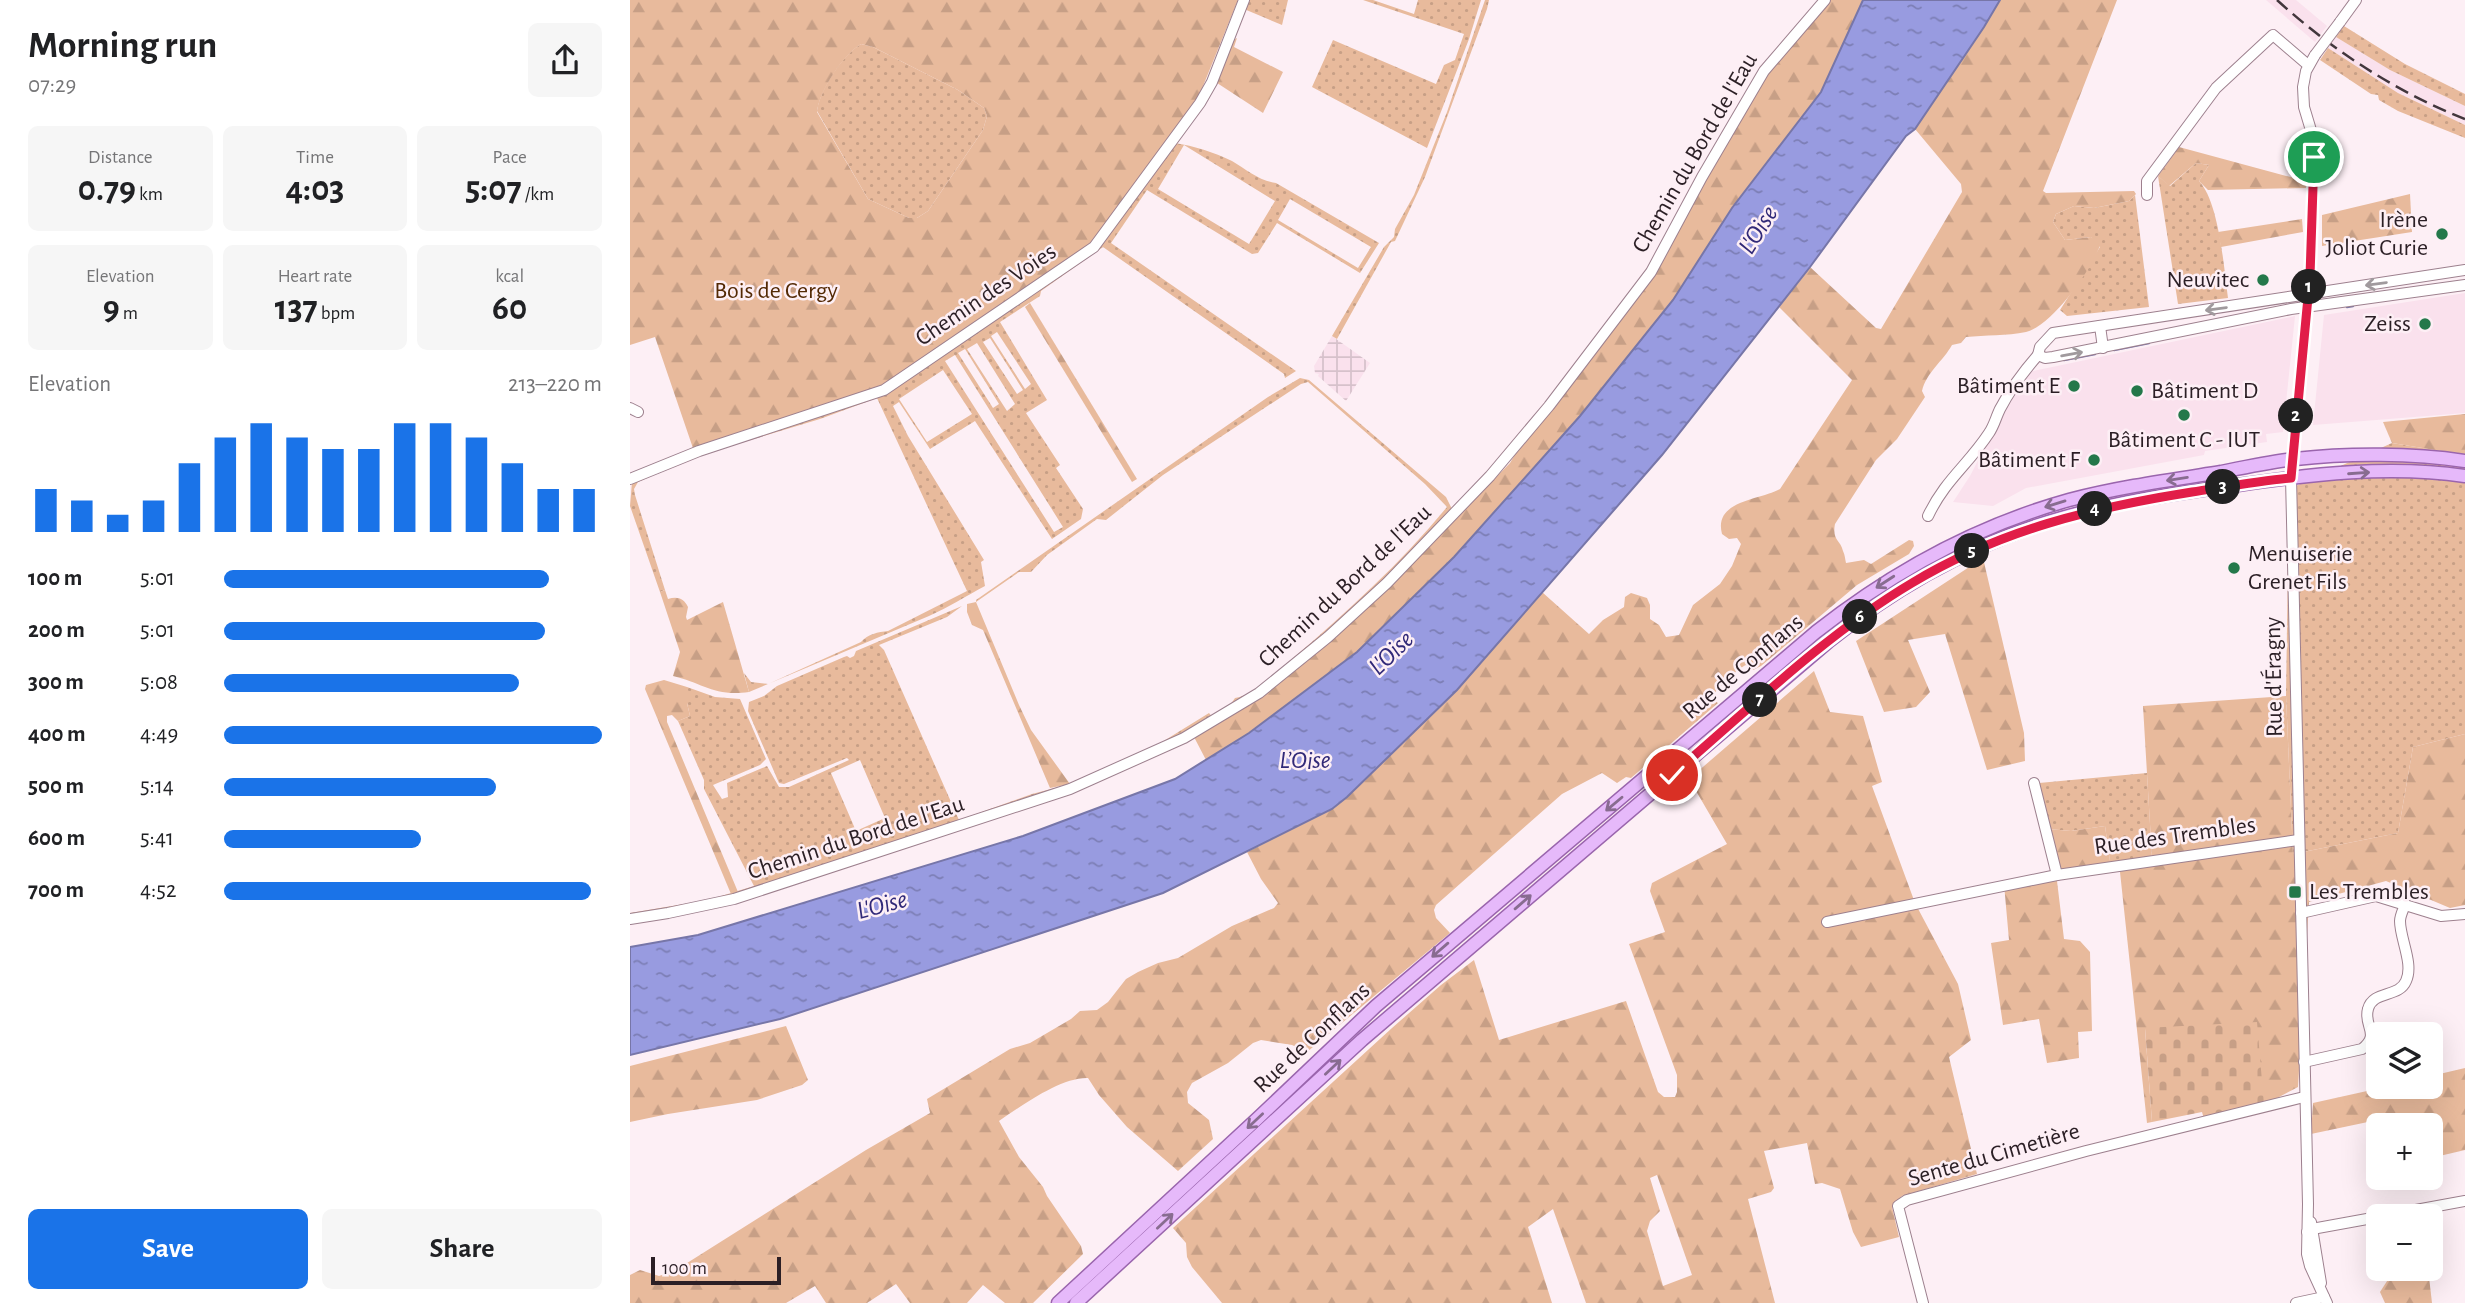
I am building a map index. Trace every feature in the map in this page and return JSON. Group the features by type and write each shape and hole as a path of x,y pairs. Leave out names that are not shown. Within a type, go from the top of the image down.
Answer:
{"main road":[{"name":"Rue de Conflans","path":"1058,1303 1397,987 1816,632 1871,591 1914,565 1999,524 2056,504 2138,485 2292,459 2400,456 2465,461"},
{"name":"Rue de Conflans","path":"1076,1303 1391,1015 1819,649 1883,601 1926,575 1972,551 2052,521 2134,501 2291,478 2405,471 2465,476"}],"street":[{"name":"Chemin des Voies","path":"630,479 699,451 884,390 1094,247 1200,103 1212,82 1244,0"},
{"name":"Chemin du Bord de l'Eau","path":"630,919 734,899 1070,789 1184,738 1259,693 1328,637 1387,583 1490,476 1536,423 1651,272 1763,71 1825,0"},
{"name":"Rue d'Éragny","path":"2324,1297 2309,1231 2291,478 2307,308 2315,163 2313,137 2303,100 2303,86 2308,65 2356,0"},
{"path":"2147,195 2147,181 2216,88 2273,36 2308,65"},
{"path":"1928,516 1951,477 1992,430 2007,398 2053,332 2465,270"},
{"path":"2420,277 2423,290"},
{"path":"2038,355 2045,358 2104,348 2286,310 2465,285"},
{"path":"2099,326 2104,348"},
{"path":"2034,783 2057,875"},
{"name":"Rue des Trembles","path":"1827,922 2057,875 2298,840"},
{"path":"2301,913 2367,897 2384,898 2441,916 2465,914"},
{"path":"2304,1062 2362,1049 2369,1043 2372,1037 2367,1012 2369,1005 2375,998 2400,990 2409,973 2400,919 2405,905"},
{"name":"Sente du Cimetière","path":"1923,1303 1898,1206 1907,1200 2304,1097"},
{"path":"2443,1205 2465,1201"},
{"path":"2309,1231 2366,1220"},
{"path":"2296,1303 2324,1297"}],"shaded area":[{"path":"2266,0 2296,0 2327,26 2315,42"},
{"path":"2336,37 2390,70 2465,106 2465,125 2398,93 2328,48"},
{"path":"2465,293 2465,413 2313,425 2324,315"},
{"path":"2295,316 2283,432 2266,434 2267,442 2205,451 2204,455 2026,488 1993,506 1953,502 1970,476 2005,408 2029,372"},
{"path":"1332,336 1370,363 1346,401 1315,373 1314,366"}],"green space":[{"name":"Bois de Cergy","path":"630,0 1238,0 1199,96 1106,235 879,394 696,457 655,337 630,345","holes":["861,44 873,47 958,90 984,108 987,116 983,130 928,211 917,218 909,218 868,199 817,112 827,84 847,56"]},
{"path":"1248,0 1288,0 1282,25 1244,9"},
{"path":"1363,0 1373,0 1414,14 1418,0 1481,0 1427,148 1312,87 1333,40 1436,84 1444,65 1455,60 1464,34"},
{"path":"1485,0 1489,0 1487,9 1425,177 1395,241 1391,242 1337,339 1332,336 1384,247 1394,237 1395,229 1414,195 1447,112"},
{"path":"1827,0 1863,0 1821,92 1733,208 1673,300 1580,416 1454,557 1357,652 1249,733 1206,760 1194,737 1257,698 1460,514 1510,463 1523,441 1614,328 1765,72"},
{"path":"2000,0 2117,0 2043,191 2134,191 2136,194 2129,201 2094,208 2074,206 2056,214 2053,222 2065,240 2091,237 2101,243 2080,281 2059,308 2037,327 2019,333 1966,337 1961,343 1952,345 1927,378 1922,391 1925,397 1897,439 1876,460 1835,524 1835,537 1842,547 1846,563 1864,560 1871,564 1909,540 1913,541 1914,546 1909,554 1857,585 1761,666 1753,670 1746,665 1738,670 1711,698 1718,703 1631,778 1626,777 1617,783 1602,773 1562,794 1436,905 1436,918 1450,933 1307,1052 1292,1045 1261,1040 1192,1083 1187,1092 1188,1103 1209,1120 1213,1139 1178,1171 1127,1127 1088,1078 1054,1087 999,1121 1019,1157 1043,1187 1081,1246 1083,1254 1033,1303 1005,1303 983,1285 967,1303 910,1303 896,1284 867,1303 826,1303 815,1286 786,1303 630,1303 630,1275 640,1270 659,1276 676,1270 866,1150 930,1113 927,1099 1010,1049 1030,1043 1080,1011 1097,1010 1108,1002 1126,979 1138,972 1178,958 1232,926 1274,908 1278,903 1247,852 1332,809 1347,797 1457,690 1542,592 1589,634 1603,620 1624,607 1625,597 1631,593 1647,598 1650,619 1659,625 1666,637 1679,635 1693,605 1720,584 1732,566 1741,544 1737,538 1729,539 1722,534 1721,523 1725,514 1740,503 1780,489 1852,380 1779,307 1810,267 1876,328 1881,329 1962,192 1961,184 1915,129"},
{"path":"2344,26 2405,64 2465,94 2465,106 2390,70 2336,37"},
{"path":"1237,38 1234,47 1283,72 1263,113 1214,81 1231,41"},
{"path":"861,44 873,47 958,90 984,108 987,116 983,130 928,211 917,218 909,218 868,199 817,111 822,94 833,74"},
{"path":"2328,48 2398,93 2465,125 2465,138 2398,111 2379,100 2378,95 2371,94 2320,60"},
{"path":"1174,143 1189,146 1204,150 1232,161 1258,177 1276,183 1379,243 1360,273 1277,223 1258,253 1252,254 1147,190 1111,243 1296,371 1285,378 1284,374 1103,247 1041,291 1040,296 1000,322 1047,400 1026,413 1060,465 1056,468 1083,509 1081,519 1052,539 975,421 930,449 899,402 893,406 908,436 984,560 981,562 985,586 929,616 769,684 861,642 870,635 888,631 967,591 877,398 820,419 694,457 638,482 634,489 635,495 665,590 660,592 630,506 632,482 696,454","holes":["1184,145 1275,201 1249,244 1158,189","1290,199 1371,247 1358,268 1278,220","997,332 1031,384 1025,389 991,336","990,338 1023,390 1017,394 983,342","977,343 1015,404 1007,411 967,349","965,349 999,404 993,408 958,353","955,355 1063,527 1054,532 945,361","943,370 972,414 927,442 899,399"]},
{"path":"2179,147 2305,181 2306,188 2208,190 2199,181 2209,165 2196,163 2169,186 2158,176"},
{"path":"2196,163 2209,165 2199,181 2206,191 2216,219 2228,298 2178,304 2158,176 2170,186"},
{"path":"2410,194 2412,232 2322,246 2322,215"},
{"path":"2135,195 2149,307 2067,316 2060,310 2100,247 2091,237 2065,240 2053,222 2056,214 2074,206 2094,208 2129,201"},
{"path":"2302,219 2303,232 2221,247 2218,232"},
{"path":"1030,303 1137,479 1132,482 1025,307"},
{"path":"1300,378 1309,380 1446,497 1452,509 1374,591 1276,676 1211,721 1092,778 731,898 630,916 630,913 708,900 754,886 704,789 704,780 678,721 690,716 687,687 715,697 740,699 766,759 760,765 713,785 722,799 728,797 727,783 767,766 779,787 789,787 849,760 847,758 784,784 779,783 748,711 749,702 764,696 777,686 844,657 850,658 856,651 962,606 947,617 879,645 884,650 959,820 1032,794 1070,784 1154,747 1209,713 1213,718 1228,708 1235,698 1265,682 1373,586 1447,507 1425,484 1308,382 1163,475 1106,520 1097,519 1047,555 1031,572 1019,572 976,600 1268,397","holes":["860,760 885,818 856,831 831,773"]},
{"path":"2465,414 2465,455 2392,443 2383,422"},
{"path":"2392,443 2465,455 2465,734 2413,747 2398,833 2293,854 2286,696 2289,489"},
{"path":"1983,558 2024,733 2025,761 1987,770 1945,634 1908,640 1930,692 1916,707 1884,712 1856,641"},
{"path":"665,590 668,599 680,598 686,604 687,620 723,602 749,692 717,691 673,676 680,652 660,592"},
{"path":"976,602 1031,730 1070,784 1050,788 983,630 972,625 967,604"},
{"path":"1814,671 1830,712 1863,716 1882,782 1872,786 1915,903 1958,984 1971,1040 1949,1057 1977,1174 1902,1196 1892,1207 1899,1237 1861,1247 1853,1232 1840,1189 1822,1183 1815,1184 1807,1143 1764,1151 1774,1188 1771,1192 1748,1199 1775,1303 1586,1303 1553,1209 1528,1227 1552,1303 1222,1303 1192,1267 1187,1257 1186,1243 1173,1228 1392,1028 1474,960 1499,1040 1626,1001 1658,1092 1664,1097 1675,1097 1677,1075 1629,944 1665,932 1650,891 1652,883 1727,844 1689,779","holes":["1657,1175 1692,1275 1663,1286 1647,1231 1650,1221 1660,1211 1650,1178"]},
{"path":"744,673 751,682 768,684 749,692"},
{"path":"664,680 687,687 690,716 678,721 672,715 667,716 667,722 738,892 731,894 645,689 646,685"},
{"path":"2286,696 2293,854 2398,833 2413,747 2465,734 2465,905 2450,908 2386,881 2309,902 2298,1087 2264,1105 2145,1029 2152,1122 2147,1123 2120,872 2152,858 2143,706"},
{"path":"2147,773 2152,858 2120,872 2111,868 2105,826 2071,831 2048,829 2039,783"},
{"path":"2105,826 2111,868 2058,874 2048,829 2071,831"},
{"path":"2057,881 2064,939 2080,941 2090,952 2092,1031 2078,1032 2079,1058 2047,1063 2039,1019 2003,1025 1991,943 2009,940 2004,884"},
{"path":"2257,1022 2264,1105 2204,1119 2202,1112 2152,1122 2145,1028"},
{"path":"786,1026 808,1080 802,1085 757,1100 630,1122 630,1066"},
{"path":"2465,1068 2465,1150 2443,1155 2443,1113 2366,1113 2366,1122 2311,1134 2313,1103 2366,1091 2366,1099 2443,1099 2443,1073"},
{"path":"2387,1281 2429,1281 2432,1303 2385,1303 2380,1292"}],"water":[{"name":"L’Oise","path":"1863,0 2000,0 1915,129 1906,136 1810,267 1662,455 1457,690 1347,797 1332,809 1163,893 780,1019 630,1055 630,947 698,935 1023,836 1175,779 1249,733 1357,652 1454,557 1580,416 1673,300 1732,208 1821,92"}],"waterway":[{"path":"2347,307 2353,306"},
{"path":"2114,350 2149,343"},
{"path":"2064,360 2095,354"}],"railway":[{"path":"2277,0 2342,53 2414,96 2465,119"}],"place":[{"name":"Irène Joliot Curie","path":"2442,234"},
{"name":"Neuvitec","path":"2263,280"},
{"name":"Zeiss","path":"2425,324"},
{"name":"Bâtiment E","path":"2074,386"},
{"name":"Bâtiment D","path":"2137,391"},
{"name":"Bâtiment C - IUT","path":"2184,415"},
{"name":"Bâtiment F","path":"2094,460"},
{"name":"Menuiserie Grenet Fils","path":"2234,568"},
{"name":"Les Trembles","path":"2295,892"}],"route":[{"path":"1672,775 1854,621 1911,583 1972,551 2035,526 2100,508 2291,478 2310,276 2314,157"}],"water label":[{"name":"L'Oise","path":"1758,230"},
{"name":"L'Oise","path":"1391,653"},
{"name":"L'Oise","path":"882,905"}]}
